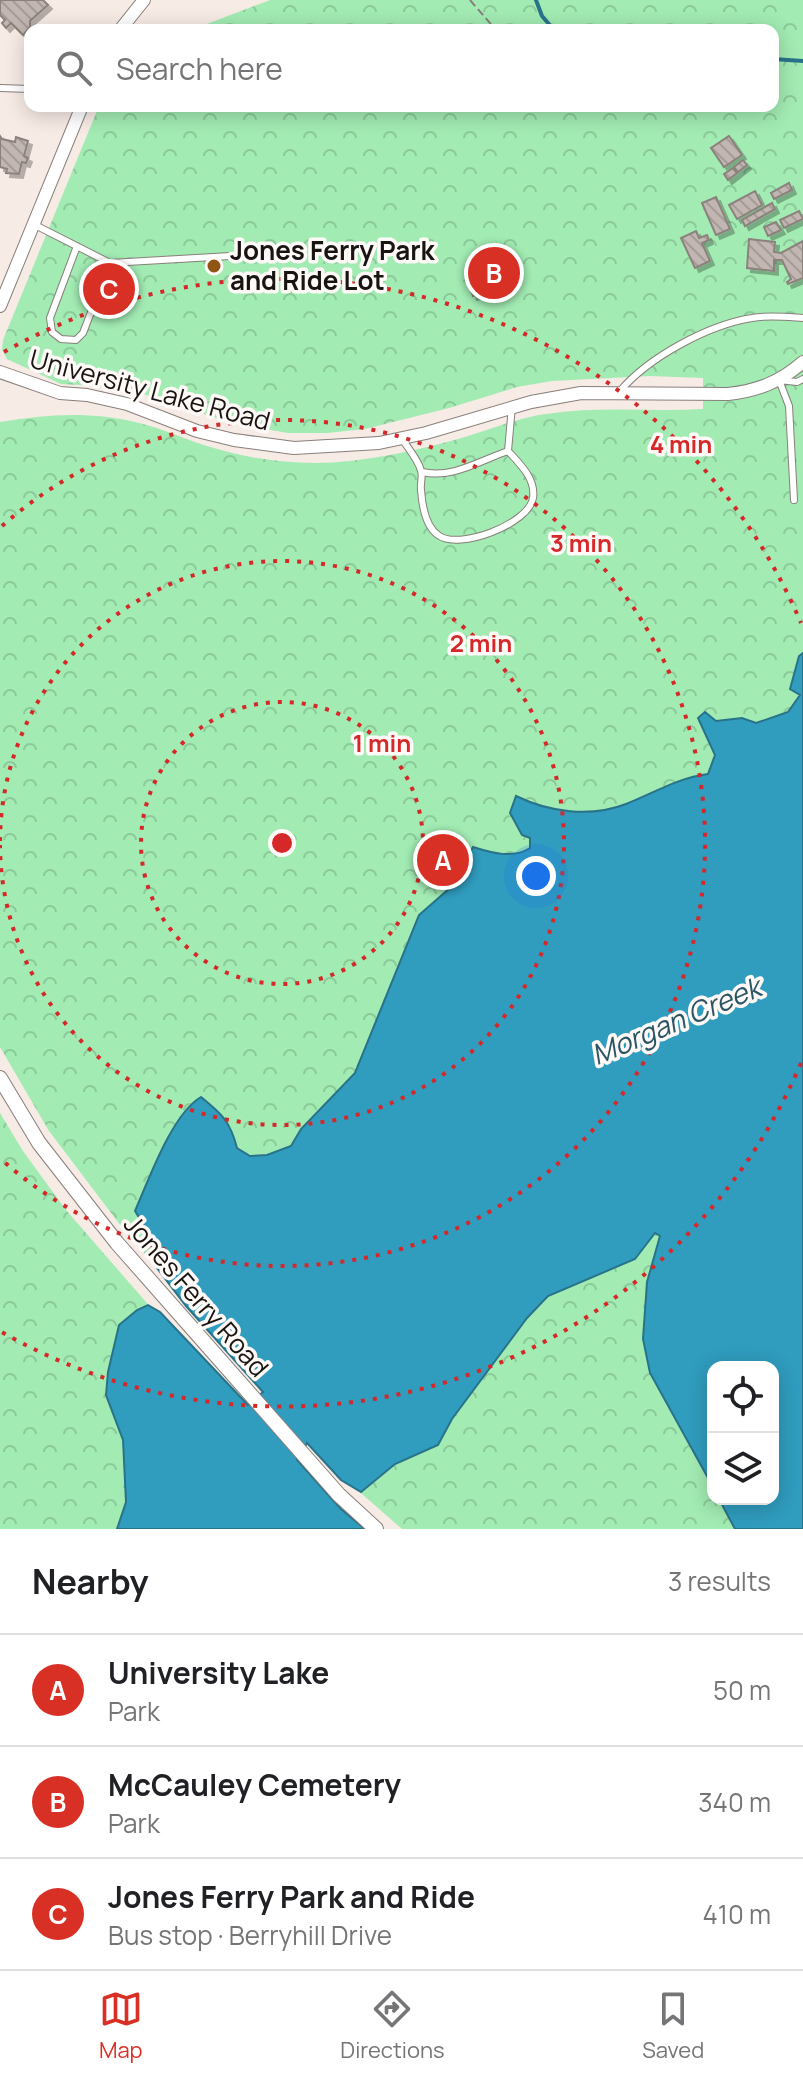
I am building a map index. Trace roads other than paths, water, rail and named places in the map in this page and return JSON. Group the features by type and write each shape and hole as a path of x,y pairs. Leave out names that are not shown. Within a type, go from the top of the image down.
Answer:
{"street":[{"path":"125,24 144,0"},
{"path":"0,306 80,112"},
{"name":"University Lake Road","path":"0,372 60,393 108,399 197,431 261,445 329,448 402,438 512,406 581,393 747,392 779,380 803,362"},
{"name":"Jones Ferry Road","path":"0,1078 13,1103 66,1178 198,1337 339,1495 376,1529"}],"lane":[{"path":"0,88 24,89"},
{"path":"33,224 110,263 282,253"},
{"path":"77,246 50,318 52,332 61,339 76,340 83,333 110,263"},
{"path":"618,394 656,359 716,329 753,318 803,318"},
{"path":"794,500 789,406 779,380 797,382 803,379"},
{"path":"402,438 422,472 421,491 429,525 448,540 466,540 514,522 528,511 533,500 527,473 508,451 512,406"},
{"path":"422,472 437,475 454,472 508,451"}],"water":[{"path":"803,653 803,1529 735,1529 722,1505 779,1505 779,1361 707,1361 707,1476 650,1373 643,1339 647,1282 660,1236 655,1233 635,1259 548,1296 527,1318 452,1419 438,1445 395,1464 361,1492 341,1480 307,1443 297,1460 341,1509 365,1529 117,1529 126,1502 123,1440 106,1395 119,1325 148,1305 160,1312 248,1405 263,1392 186,1306 157,1268 152,1239 135,1211 162,1148 180,1117 201,1097 224,1119 237,1148 250,1156 267,1155 291,1146 301,1129 355,1073 419,915 451,887 473,847 510,854 530,848 530,838 522,835 510,813 516,796 556,809 598,811 708,774 715,755 698,718 705,712 716,721 742,718 756,723 788,712 800,695 790,689 799,656"}],"waterway":[{"name":"Morgan Creek","path":"536,0 549,24"},
{"name":"Morgan Creek","path":"779,59 803,61"}],"place":[{"name":"Jones Ferry Park and Ride Lot","path":"214,266"},
{"name":"McCauley Cemetery","path":"494,273"},
{"name":"Jones Ferry Park and Ride","path":"109,289"},
{"name":"University Lake","path":"443,860"}]}
